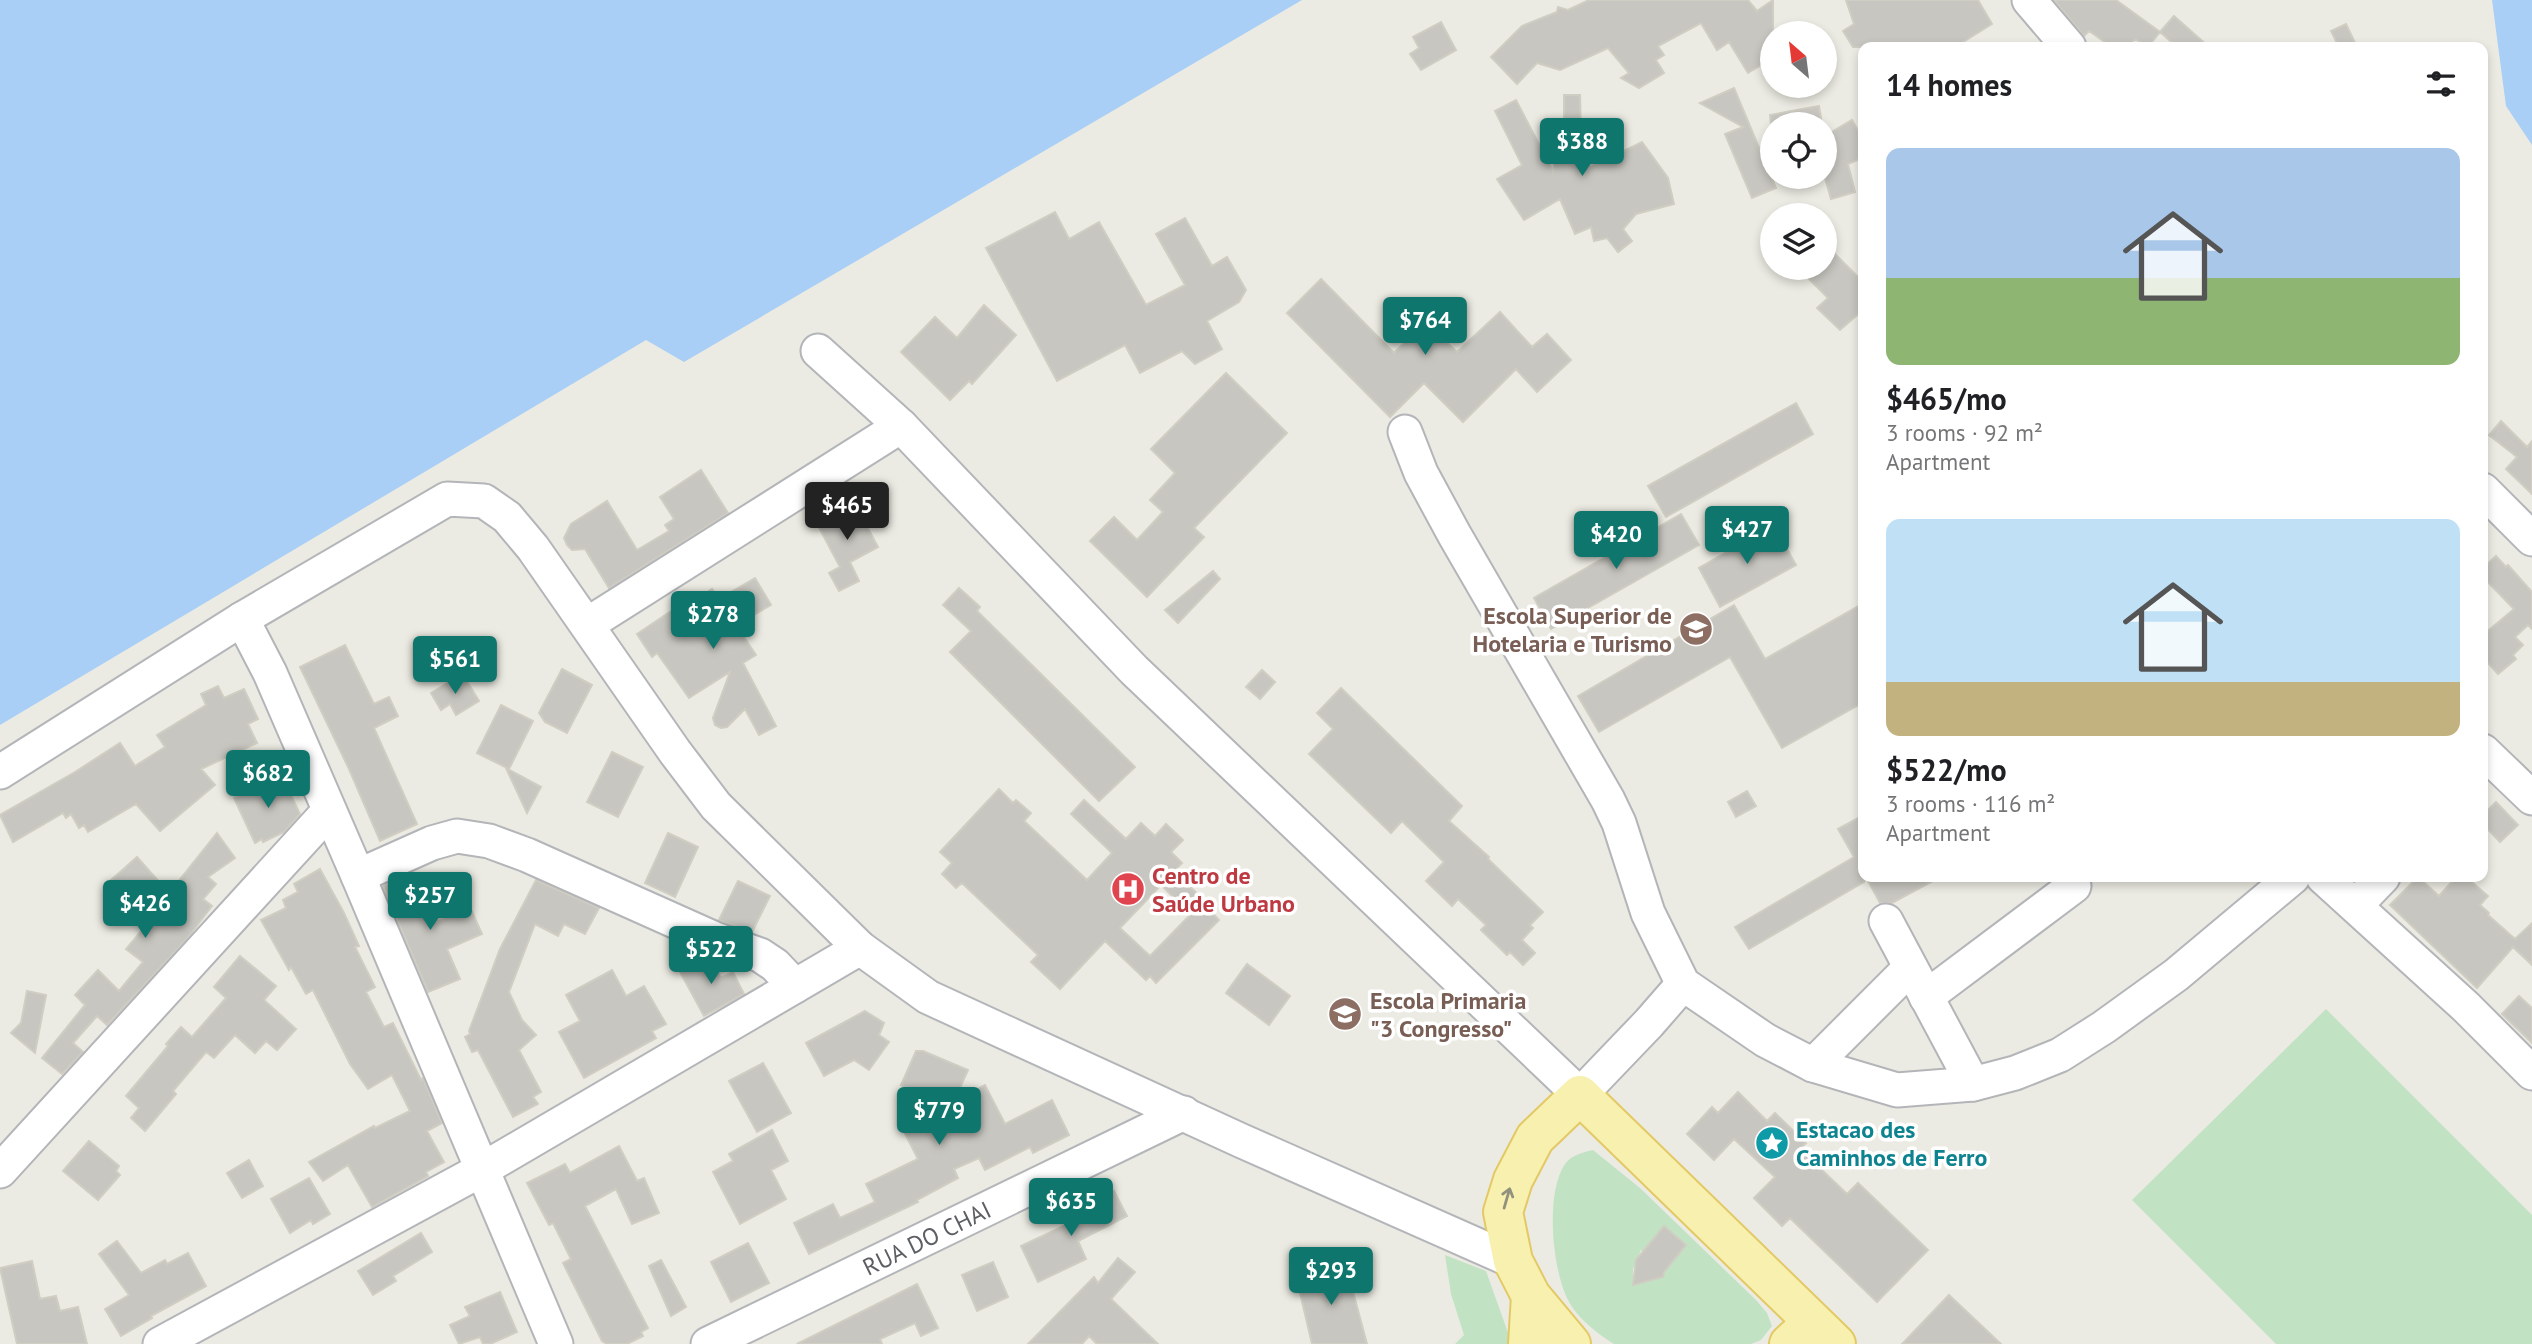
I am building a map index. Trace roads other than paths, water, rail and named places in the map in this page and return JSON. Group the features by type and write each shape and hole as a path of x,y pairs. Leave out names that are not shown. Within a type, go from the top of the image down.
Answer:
{"main road":[{"path":"1571,1344 1531,1296 1513,1261 1503,1212 1513,1180 1535,1138 1580,1095 1813,1337"},
{"path":"1528,1344 1531,1296"}],"street":[{"path":"2029,0 2065,42"},
{"path":"818,351 901,426 1134,670 1580,1095 1683,984"},
{"path":"588,624 901,426"},
{"path":"1405,432 1421,473 1454,534 1608,800 1619,823 1648,913 1683,984 1765,1040 1813,1065 1897,1090 1973,1084 2015,1073 2060,1055 2104,1027 2176,975 2282,882"},
{"path":"2488,495 2532,539"},
{"path":"0,772 242,618 447,499 484,501 507,517 533,548 716,806 860,948 928,997 1513,1261"},
{"path":"242,618 270,673 358,876 556,1344"},
{"path":"2488,763 2532,798"},
{"path":"0,1171 329,811"},
{"path":"358,876 432,843 457,835 489,841 527,855 715,939 760,955 775,965 795,986"},
{"path":"2329,882 2466,1007 2532,1073"},
{"path":"2356,905 2378,882"},
{"path":"1926,997 2074,886"},
{"path":"1886,921 1973,1084"},
{"path":"160,1344 483,1169 860,948"},
{"path":"1813,1065 1910,968"},
{"name":"RUA DO CHAI","path":"708,1344 1184,1113"}],"water":[{"path":"0,0 1302,0 684,362 646,340 0,725"},
{"path":"2492,0 2532,0 2532,145 2506,106"}],"place":[{"name":"Escola Superior de Hotelaria e Turismo","path":"1696,629"},
{"name":"Centro de Saúde Urbano","path":"1128,889"},
{"name":"Escola Primaria \"3 Congresso\"","path":"1345,1014"},
{"name":"Estacao des Caminhos de Ferro","path":"1772,1143"}]}
